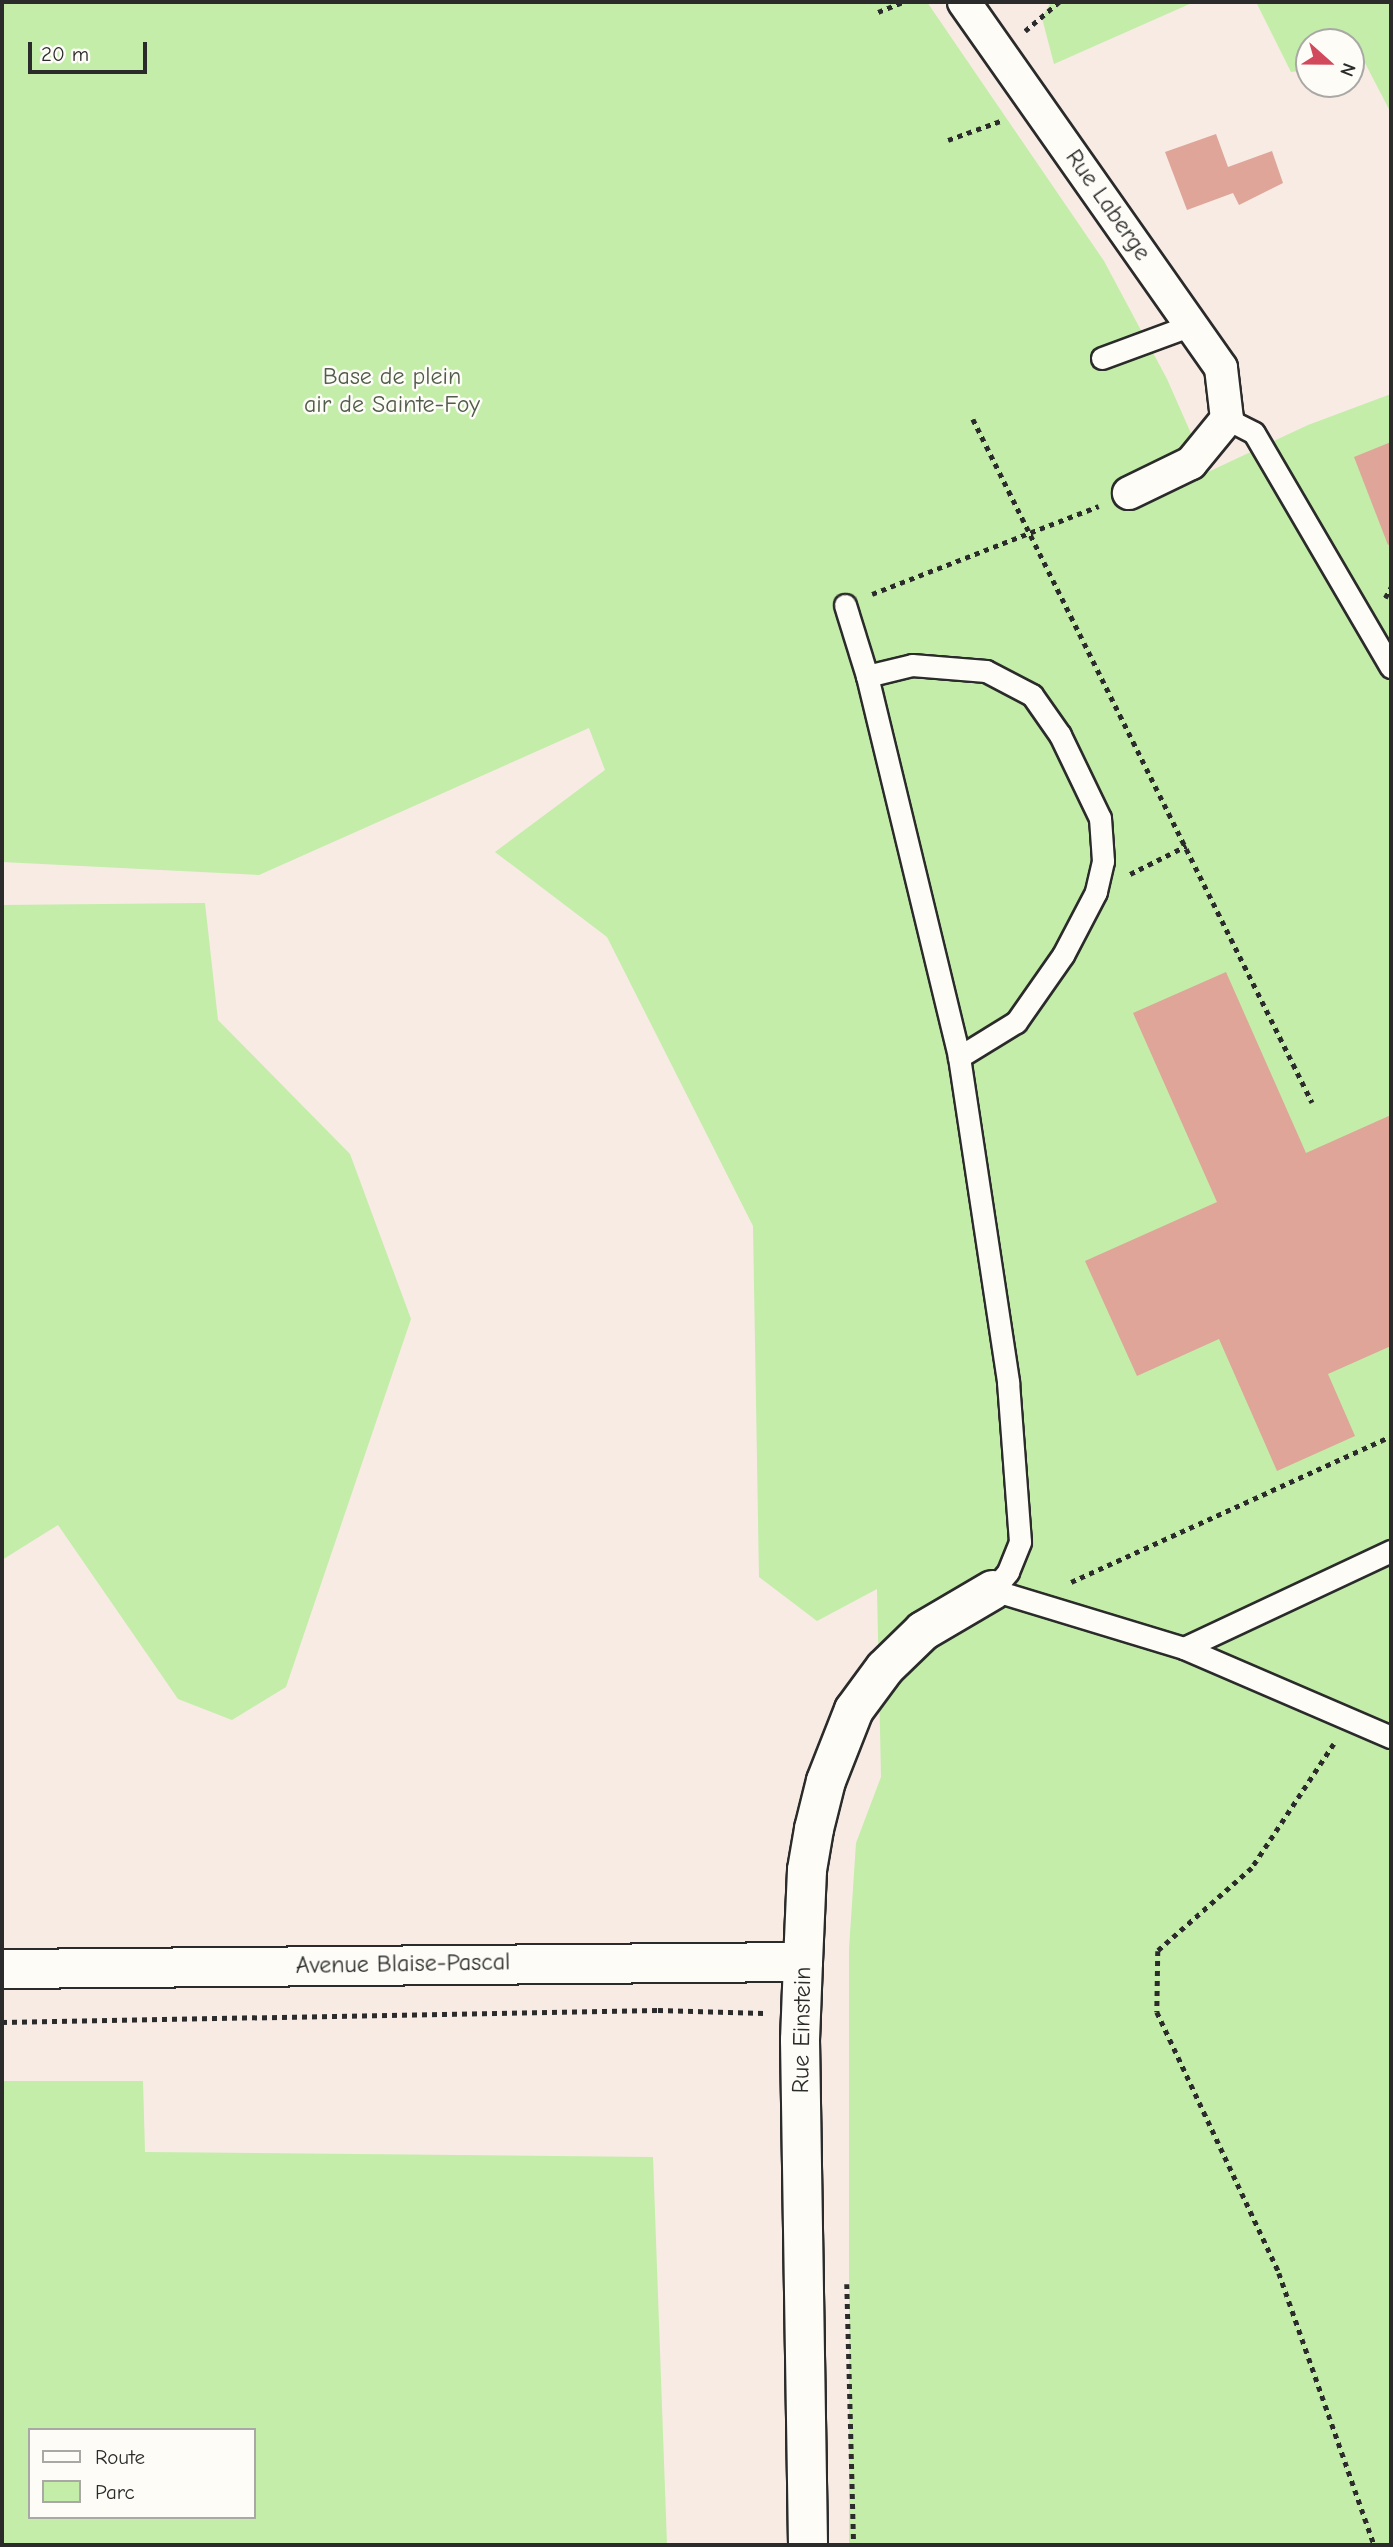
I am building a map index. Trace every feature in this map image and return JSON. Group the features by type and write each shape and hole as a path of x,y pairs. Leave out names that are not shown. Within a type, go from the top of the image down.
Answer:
{"street":[{"name":"Rue Laberge","path":"964,2 1221,368 1227,419"},
{"path":"1129,493 1191,463 1227,419"},
{"name":"Rue Einstein","path":"808,2545 800,2040 803,1962 814,1829 826,1781 854,1710 885,1668 923,1630 993,1590"},
{"name":"Avenue Blaise-Pascal","path":"2,1969 803,1962"}],"lane":[{"path":"1102,358 1191,325"},
{"path":"1227,419 1254,433 1391,667"},
{"path":"845,605 867,676 891,791 959,1058 1008,1382 1020,1512 1020,1542 1008,1572 993,1590 1184,1648 1352,1717 1391,1737"},
{"path":"867,676 912,665 986,671 1032,695 1060,735 1100,818 1103,861 1096,892 1063,955 1016,1022 959,1058"},
{"path":"1184,1648 1391,1551"}],"path":[{"path":"877,12 903,2"},
{"path":"948,141 1038,106"},
{"path":"973,419 1312,1102"},
{"path":"845,605 1129,493"},
{"path":"1096,892 1186,846"},
{"path":"1059,1583 1072,1582 1391,1436"},
{"path":"1352,1717 1252,1868 1158,1951 1157,2012 1279,2273 1374,2545"},
{"path":"2,2022 726,2012"},
{"path":"846,2273 854,2545"}],"green space":[{"name":"Base de plein air de Sainte-Foy","path":"2,2 927,2 1104,261 1167,379 1208,472 1308,425 1391,394 1391,2545 849,2545 849,1949 856,1843 881,1777 877,1589 817,1621 759,1577 753,1226 607,937 495,852 605,770 589,728 259,875 2,862"},
{"path":"1051,2 1194,2 1054,64 1042,18"},
{"path":"1256,2 1391,2 1391,113 1365,63 1365,28 1295,28 1295,72 1291,72"},
{"path":"205,903 218,1020 350,1154 411,1319 286,1687 232,1720 178,1699 58,1525 2,1560 2,905"},
{"path":"2,2081 143,2081 145,2152 653,2157 667,2545 2,2545"}],"building":[{"path":"1216,134 1228,167 1272,151 1283,183 1239,205 1233,193 1187,210 1165,152"},
{"path":"1391,442 1391,543 1388,545 1354,457"},
{"path":"1226,972 1306,1153 1391,1115 1391,1346 1328,1374 1355,1436 1277,1471 1219,1339 1137,1376 1085,1261 1217,1202 1133,1013"}]}
